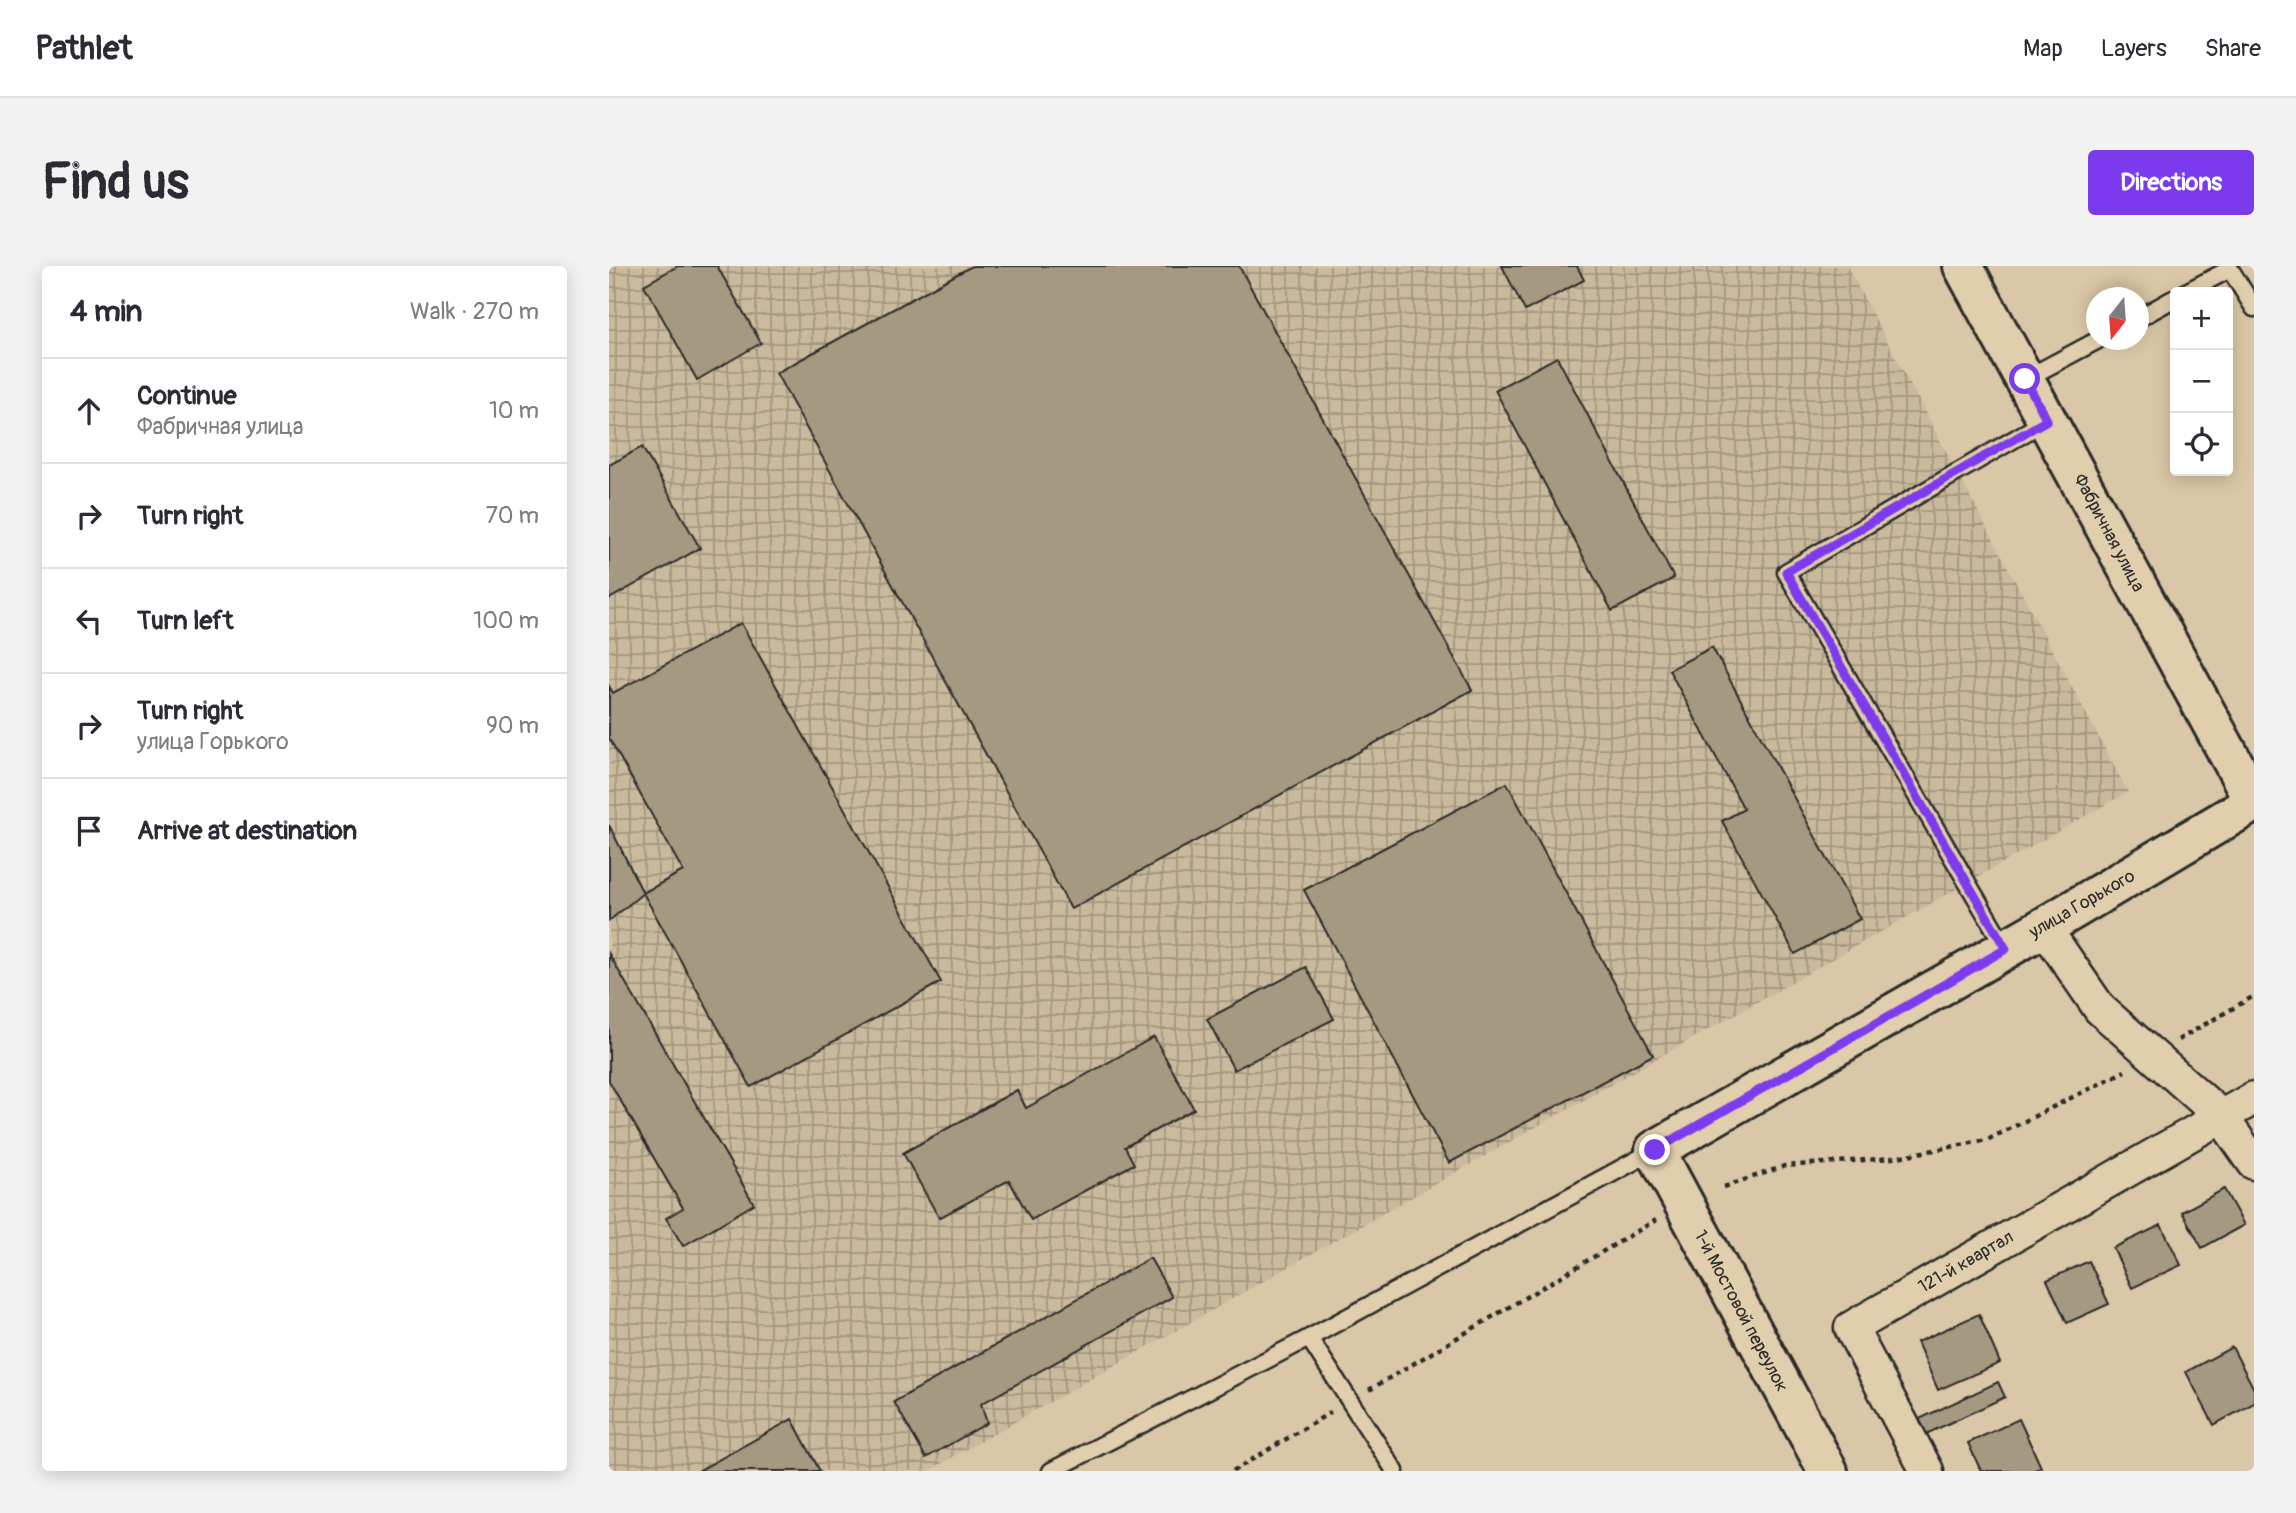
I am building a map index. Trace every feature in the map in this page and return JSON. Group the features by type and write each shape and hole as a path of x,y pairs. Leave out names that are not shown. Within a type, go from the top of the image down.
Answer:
{"street":[{"name":"Фабричная улица","path":"1963,266 2254,802"},
{"name":"улица Горького","path":"1655,1150 2044,927 2254,802"},
{"path":"2044,927 2100,1009 2221,1116 2254,1163"},
{"name":"121-й квартал","path":"1927,1471 1851,1328 2254,1098"},
{"name":"1-й Мостовой переулок","path":"1655,1150 1828,1471"}],"lane":[{"path":"2196,287 2230,269 2254,308"},
{"path":"2149,312 2170,301"},
{"path":"2025,379 2086,346"},
{"path":"2006,949 1786,572 2047,420"},
{"path":"1051,1471 1309,1338 1655,1150"},
{"path":"1309,1338 1395,1471"}],"path":[{"path":"1724,1188 1785,1166 1892,1158 1987,1140 2132,1068 2254,996"},
{"path":"1233,1471 1663,1216"}],"shaded area":[{"path":"609,266 1847,266 2128,792 928,1471 609,1471"}],"building":[{"path":"678,266 717,266 761,343 697,380 644,285"},
{"path":"972,266 1239,266 1472,690 1071,909 776,373"},
{"path":"1502,266 1577,266 1584,280 1525,311"},
{"path":"1557,357 1674,578 1612,611 1495,390"},
{"path":"642,447 700,548 609,599 609,465"},
{"path":"741,623 941,982 751,1087 643,893 683,871 609,738 609,686 613,693"},
{"path":"1712,647 1860,919 1795,954 1722,821 1744,809 1669,670"},
{"path":"1507,783 1653,1055 1449,1163 1304,890"},
{"path":"609,825 643,893 609,921"},
{"path":"609,954 754,1204 683,1246 666,1218 683,1208 609,1081"},
{"path":"1306,967 1334,1019 1234,1070 1207,1019"},
{"path":"1154,1037 1194,1109 1125,1147 1134,1164 1031,1220 1009,1180 939,1218 903,1153 1017,1090 1026,1108"},
{"path":"2224,1189 2244,1225 2202,1248 2182,1212"},
{"path":"2161,1225 2181,1265 2132,1288 2113,1248"},
{"path":"1150,1258 1172,1297 981,1404 987,1423 926,1458 894,1402"},
{"path":"2089,1261 2109,1304 2067,1323 2047,1280"},
{"path":"1979,1314 2000,1363 1938,1390 1917,1342"},
{"path":"2232,1347 2254,1389 2254,1403 2214,1425 2186,1372"},
{"path":"1998,1382 2005,1397 1920,1437 1913,1422"},
{"path":"792,1419 820,1471 698,1471"},
{"path":"2019,1419 2041,1467 2033,1471 1981,1471 1968,1443"}],"route":[{"path":"1655,1150 2006,949 1786,572 2047,420 2025,379"}]}
